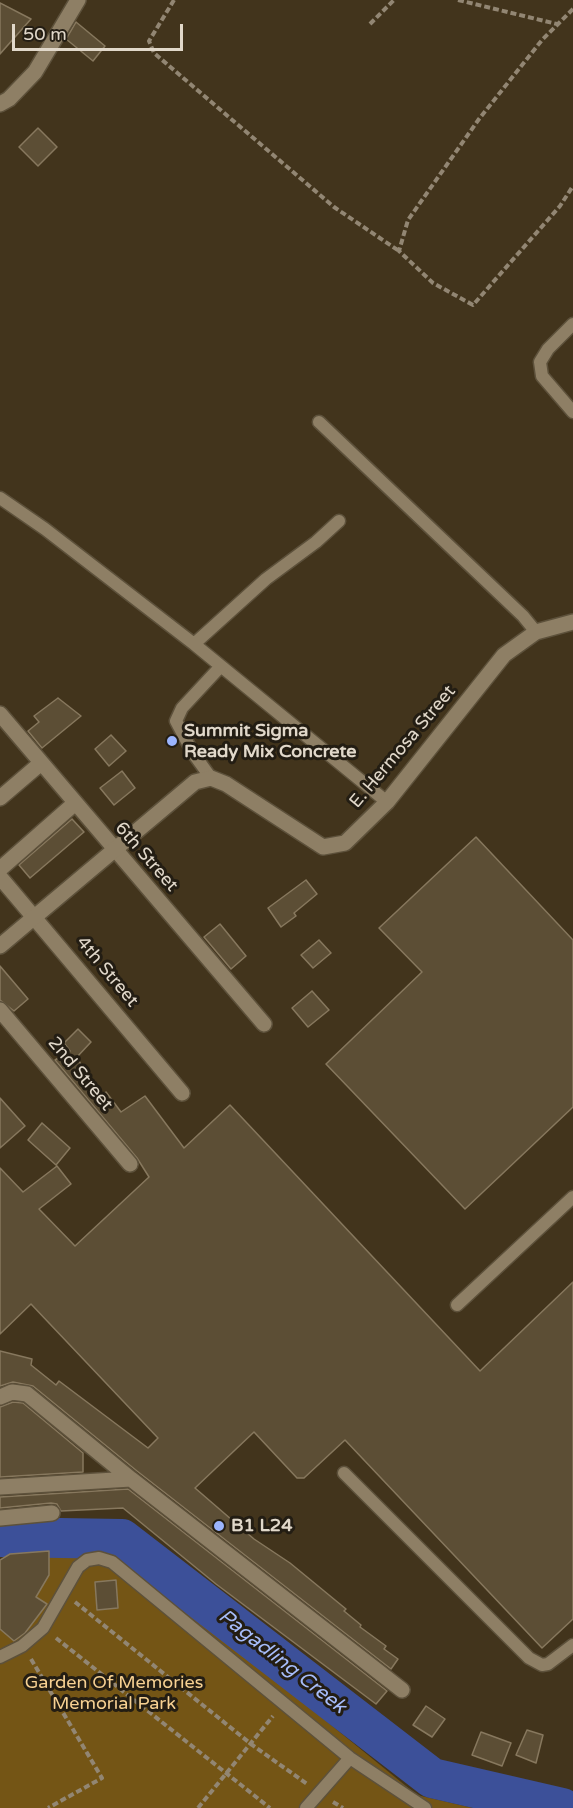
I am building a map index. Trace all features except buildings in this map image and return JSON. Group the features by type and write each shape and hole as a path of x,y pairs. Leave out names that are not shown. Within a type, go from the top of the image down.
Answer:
{"street":[{"path":"0,104 9,99 35,72 78,0"},
{"name":"E. Hermosa Street","path":"211,778 226,784 323,847 345,843 387,802 504,655 536,632 573,622"},
{"name":"6th Street","path":"0,714 74,804 264,1024"},
{"path":"0,798 41,763"},
{"path":"0,946 195,782 211,778"},
{"path":"0,869 74,804"},
{"name":"4th Street","path":"0,877 36,916 182,1093"},
{"name":"2nd Street","path":"0,1010 130,1164"},
{"path":"0,1397 12,1392 27,1394 131,1479 402,1690"},
{"path":"0,1487 131,1479"},
{"path":"0,1518 52,1513"}],"lane":[{"path":"573,324 548,349 540,362 542,376 573,412"},
{"path":"319,422 524,616 536,632"},
{"path":"0,498 45,529 194,644 387,802"},
{"path":"194,644 266,579 316,542 339,521"},
{"path":"211,778 193,753 177,721 182,708 221,666"},
{"path":"457,1305 573,1197"},
{"path":"344,1473 529,1658 542,1665 548,1664 573,1645"},
{"path":"0,1657 22,1646 43,1628 65,1594 78,1567 87,1560 99,1558 112,1562 350,1758 425,1808"},
{"path":"306,1808 350,1758"}],"path":[{"path":"174,0 149,40 154,53 334,207 399,251 433,283 472,305 560,206 573,186"},
{"path":"370,24 394,0"},
{"path":"458,0 557,24"},
{"path":"399,251 408,220 479,119 542,40 573,9"},
{"path":"65,1594 250,1744 343,1808"},
{"path":"43,1628 270,1808"},
{"path":"22,1646 102,1778 48,1808"},
{"path":"198,1808 283,1704"}],"green space":[{"name":"Garden Of Memories Memorial Park","path":"49,1551 126,1558 417,1795 473,1808 0,1808 0,1560 10,1554"}],"waterway":[{"name":"Pagadling Creek","path":"0,1537 122,1539 432,1778 562,1808"}],"place":[{"name":"Summit Sigma Ready Mix Concrete","path":"172,741"},
{"name":"B1 L24","path":"219,1526"}]}
